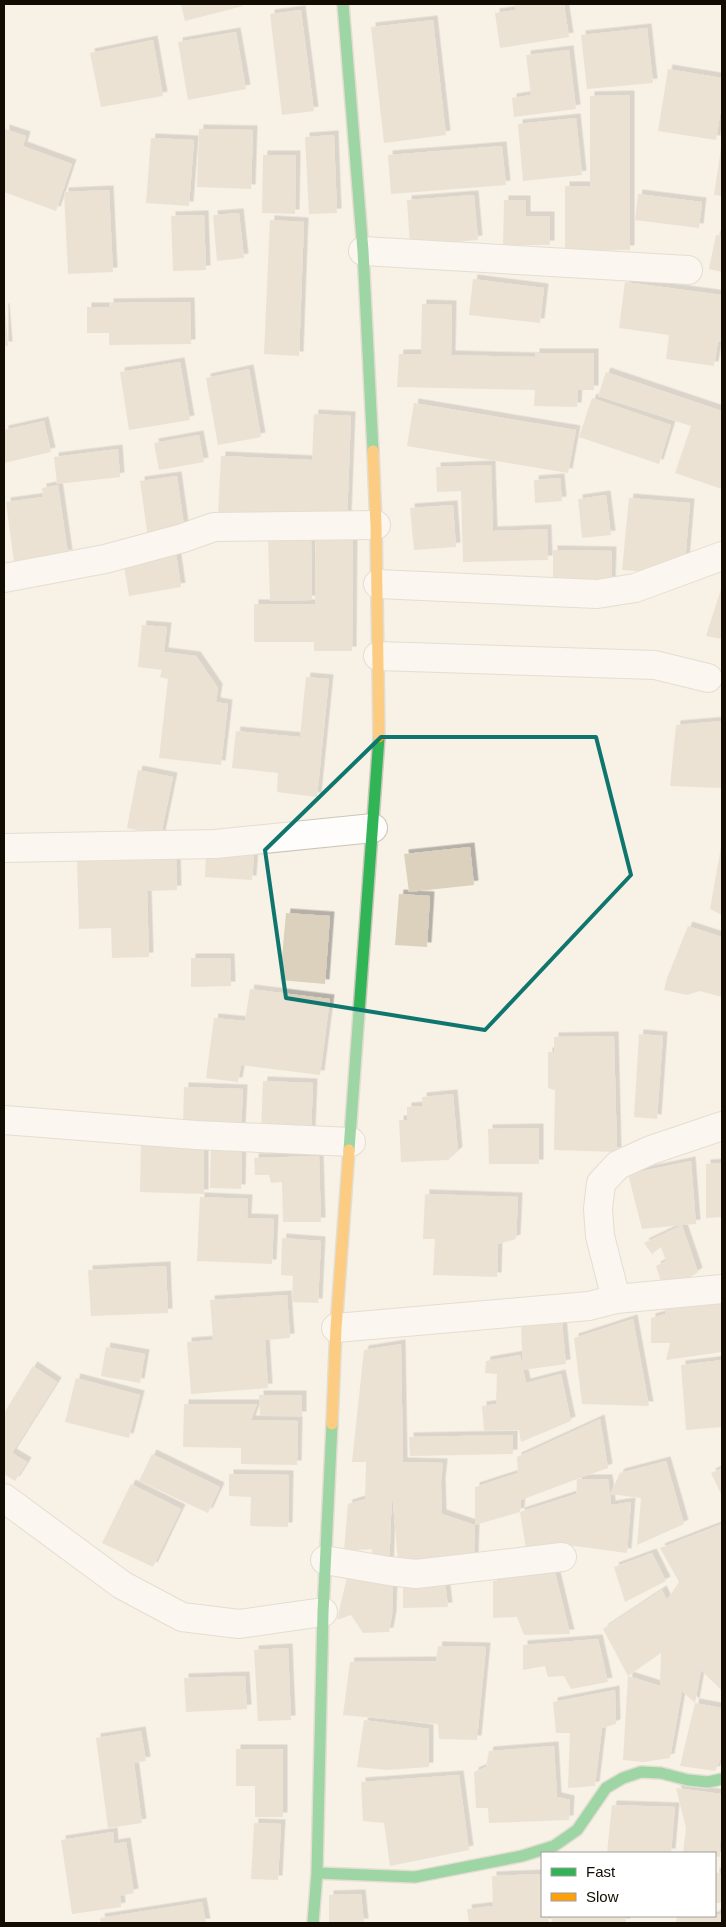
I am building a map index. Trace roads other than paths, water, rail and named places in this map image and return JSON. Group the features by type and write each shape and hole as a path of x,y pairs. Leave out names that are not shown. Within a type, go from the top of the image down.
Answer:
{"street":[{"path":"314,1923 317,1873 323,1612 336,1328 379,746 378,584 364,251 343,4"},
{"path":"364,251 688,270"},
{"path":"4,578 105,559 183,538 214,527 376,525"},
{"path":"378,584 597,594 635,588 722,556"},
{"path":"378,656 655,665 708,678"},
{"path":"4,848 215,844 373,828"},
{"path":"4,1120 196,1135 351,1142"},
{"path":"616,1299 600,1236 598,1209 602,1183 618,1165 651,1150 722,1126"},
{"path":"336,1328 589,1306 616,1299 722,1289"},
{"path":"4,1498 122,1585 182,1617 239,1624 323,1612"},
{"path":"326,1560 416,1574 562,1557"},
{"path":"317,1873 415,1877 522,1856 554,1846 577,1830 606,1788 622,1778 640,1772 661,1773 688,1780 708,1782 722,1778"}]}
